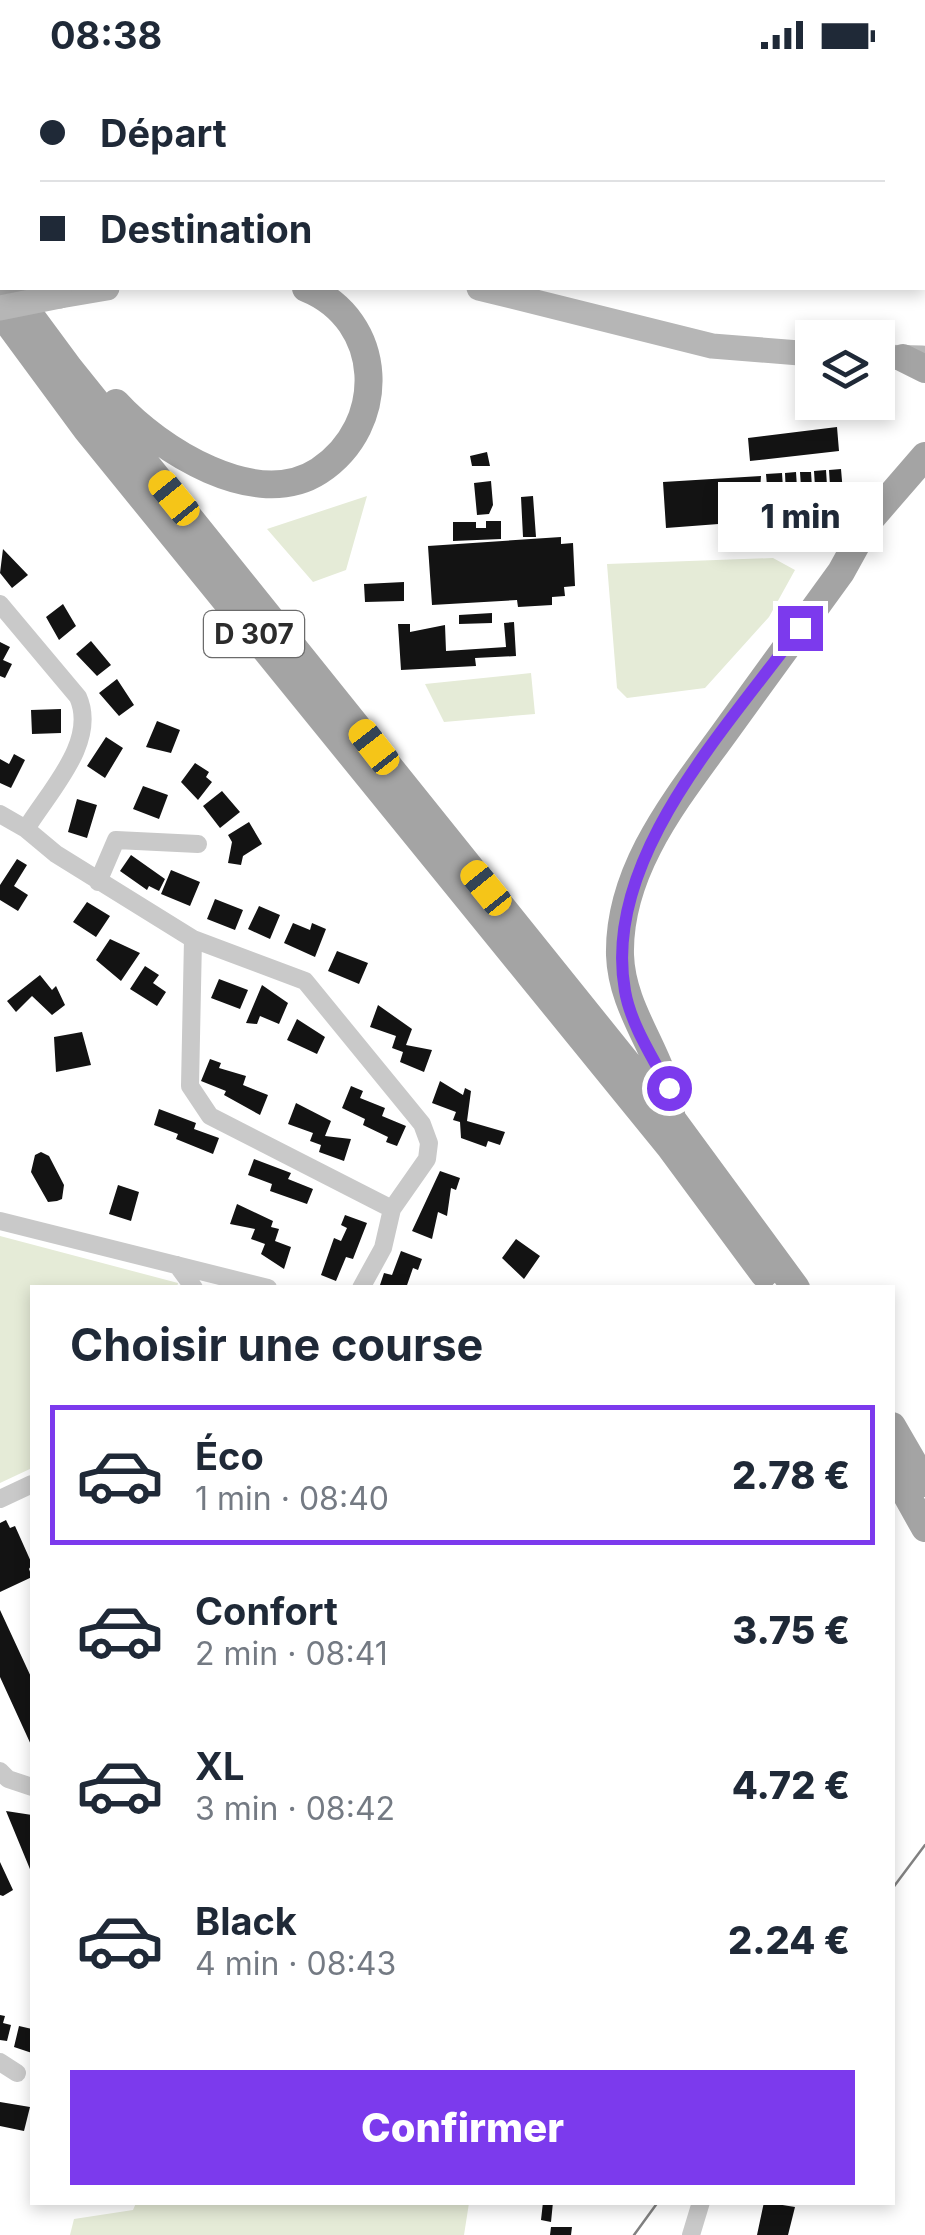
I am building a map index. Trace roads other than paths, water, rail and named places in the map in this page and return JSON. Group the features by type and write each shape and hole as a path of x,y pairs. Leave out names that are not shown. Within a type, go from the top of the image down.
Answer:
{"main road":[{"name":"D 307","path":"11,290 672,1118 794,1285"},
{"path":"0,310 95,290"},
{"name":"D 307","path":"36,324 58,332 119,407 167,451 211,471 253,481 290,481 318,472 350,442 365,411 372,374 362,339 344,312 309,290"},
{"path":"487,290 712,346 795,353"},
{"path":"0,294 60,296"},
{"name":"D 307","path":"0,310 86,430 670,1147 772,1285"},
{"path":"672,1118 669,1088 626,995 620,953 625,914 637,874 666,810 860,546 862,534 925,456"},
{"path":"895,1431 925,1483"},
{"path":"895,1474 925,1528"}],"street":[{"path":"0,604 78,697 84,712 83,736 26,829"},
{"path":"0,814 98,882 193,940 305,981 422,1124 429,1142 427,1159 392,1209 383,1248 363,1285"},
{"path":"98,882 116,840 198,844"},
{"path":"193,940 190,1086 198,1102 210,1116 392,1209"},
{"path":"0,1221 257,1285"},
{"path":"177,1264 192,1285"},
{"path":"0,1499 30,1485"},
{"path":"0,1771 8,1779 30,1786"},
{"path":"0,2062 17,2073"},
{"path":"691,2235 700,2205"}],"tram line":[{"path":"895,1885 925,1845"},
{"path":"634,2235 656,2205"}]}
